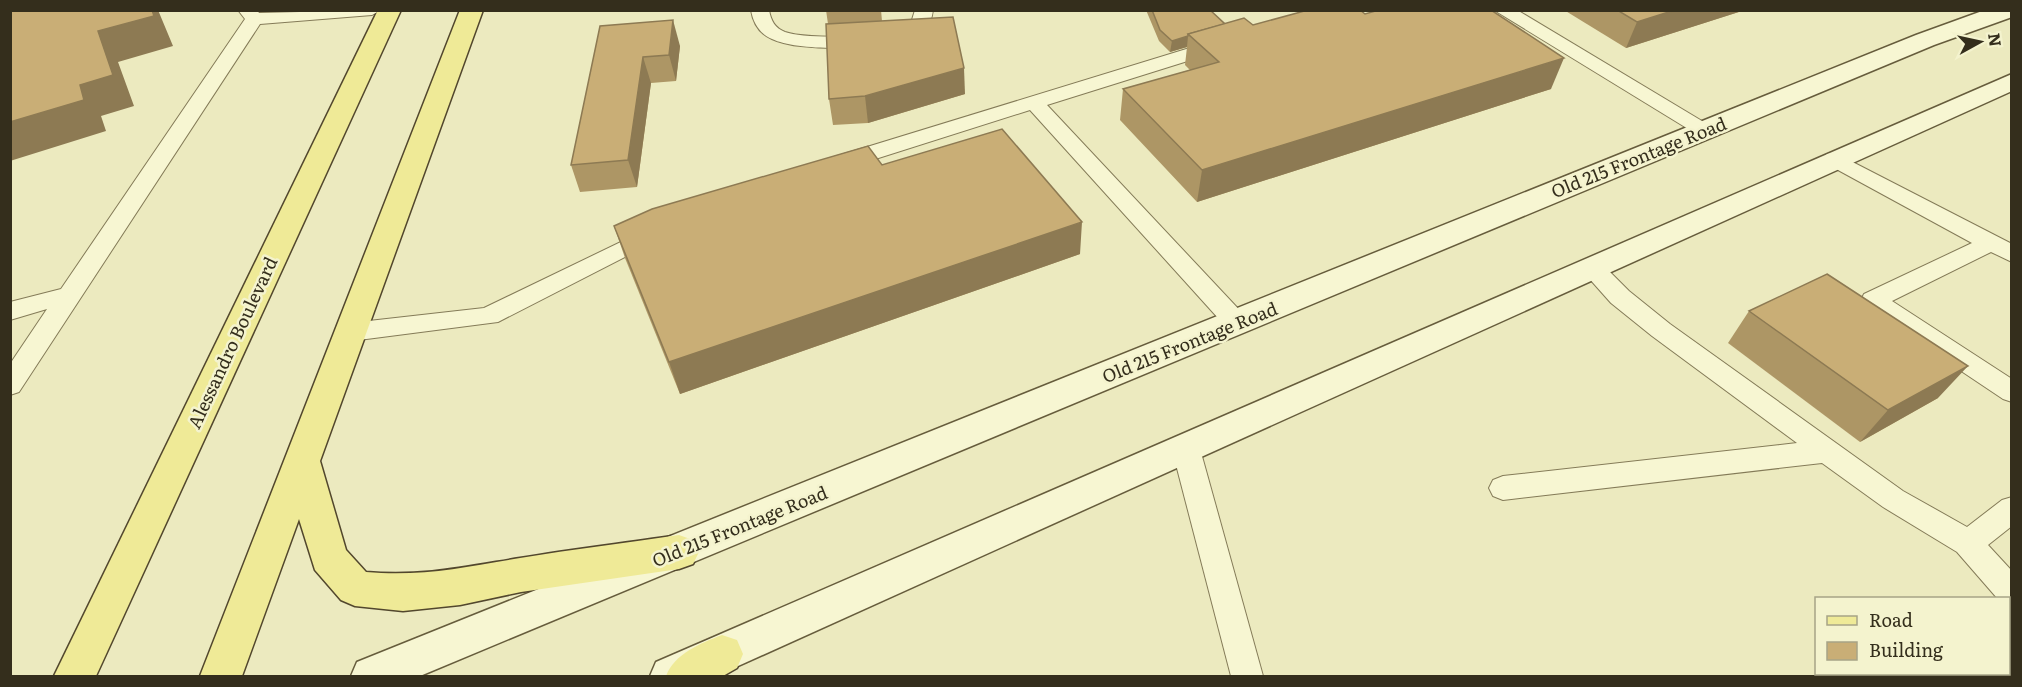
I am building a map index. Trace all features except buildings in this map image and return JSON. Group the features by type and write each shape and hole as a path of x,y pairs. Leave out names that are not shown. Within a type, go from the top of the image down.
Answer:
{"main road":[{"name":"Alessandro Boulevard","path":"75,676 390,10"},
{"path":"221,676 472,10"},
{"path":"302,460 329,558 355,588 403,593 460,587 521,575 679,552"},
{"path":"687,676 722,654"}],"street":[{"name":"Old 215 Frontage Road","path":"372,676 1925,40 2008,10"},
{"path":"671,676 2012,81"}],"lane":[{"path":"10,385 251,15 372,10"},
{"path":"760,10 766,28 782,37 836,42 904,35 916,30 924,16 924,10"},
{"path":"1503,10 1705,131"},
{"path":"820,168 1237,40"},
{"path":"1033,102 1237,323"},
{"path":"1835,159 2001,248"},
{"path":"351,332 489,316 671,225"},
{"path":"2001,248 1873,300 2012,392"},
{"path":"1591,267 1620,297 1661,330 1893,499 1968,543 2012,594"},
{"path":"10,311 69,295"},
{"path":"1186,449 1247,676"},
{"path":"1503,488 1827,451"},
{"path":"1968,543 2012,508"}]}
